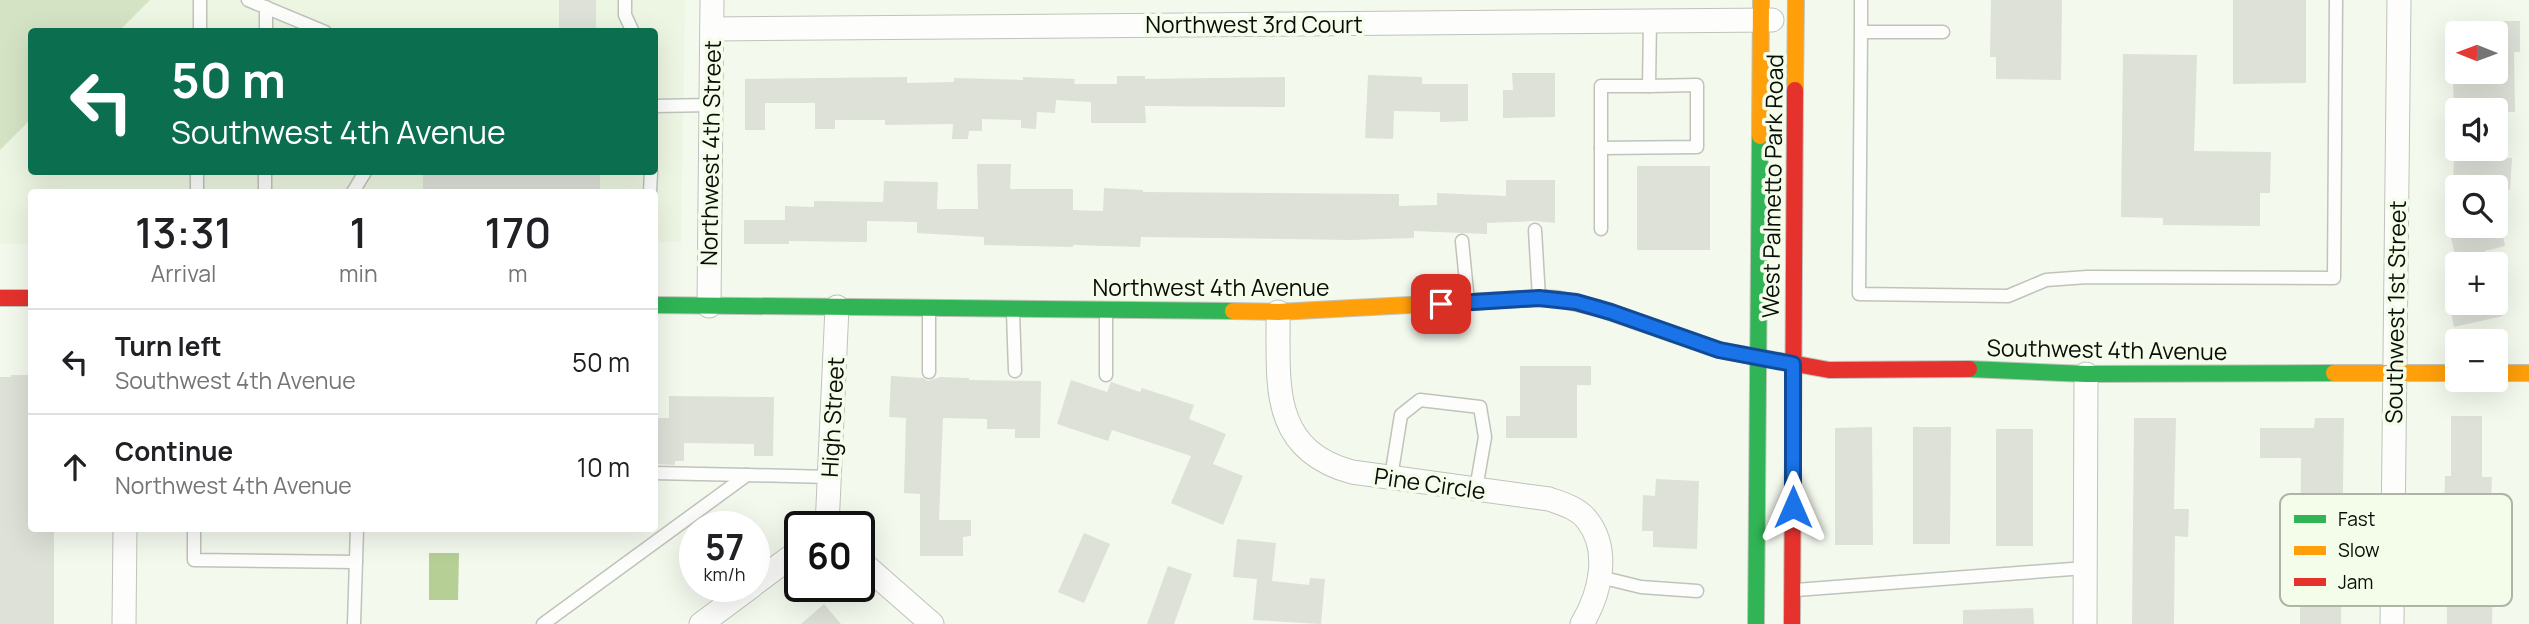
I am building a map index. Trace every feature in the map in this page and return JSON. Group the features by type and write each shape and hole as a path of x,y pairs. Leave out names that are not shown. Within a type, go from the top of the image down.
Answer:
{"street":[{"name":"Northwest 4th Street","path":"709,306 712,0"},
{"name":"Southwest 1st Street","path":"2394,494 2399,0"},
{"name":"Northwest 3rd Court","path":"712,29 1650,21 1761,10 1796,10"},
{"name":"West Palmetto Park Road","path":"1756,624 1761,10"},
{"name":"West Palmetto Park Road","path":"1792,624 1796,10"},
{"path":"0,298 28,298"},
{"name":"Northwest 4th Avenue","path":"658,305 1278,312 1539,298 1596,307 1719,350 1758,358"},
{"name":"High Street","path":"828,511 837,307"},
{"name":"Pine Circle","path":"1278,312 1279,389 1282,408 1289,427 1300,444 1333,467 1549,499 1570,506 1587,519 1597,537 1602,557 1600,577 1582,624"},
{"name":"Southwest 4th Avenue","path":"1758,358 1829,370 1997,369 2086,374 2445,373"},
{"path":"2508,373 2529,373"},
{"path":"2085,624 2086,374"},
{"path":"124,624 125,532"},
{"path":"875,574 932,624"},
{"path":"701,624 730,602"},
{"name":"Southwest 1st Street","path":"2392,606 2392,624"}],"lane":[{"path":"200,0 200,28"},
{"path":"248,0 316,28"},
{"path":"625,0 625,15 631,28"},
{"path":"1861,0 1859,294 2008,296 2046,280 2334,278 2336,0"},
{"path":"266,7 266,28"},
{"path":"1649,86 1650,21"},
{"path":"1861,33 1943,32"},
{"path":"1601,148 1697,147 1697,85 1601,86 1601,148 1601,229"},
{"path":"658,106 710,105"},
{"path":"1535,230 1539,298"},
{"path":"1462,241 1468,303"},
{"path":"929,308 929,372"},
{"path":"1013,309 1015,371"},
{"path":"1106,310 1106,375"},
{"path":"1391,477 1401,415 1420,400 1480,407 1485,437 1476,489"},
{"path":"658,473 829,477"},
{"path":"543,624 747,475"},
{"path":"194,532 194,560 356,562"},
{"path":"354,624 356,532"},
{"path":"1793,590 2085,568"},
{"path":"1600,577 1641,587 1697,591"}],"shaded area":[{"path":"0,0 685,0 681,242 658,242 658,189 28,189 28,244 0,244"},
{"path":"0,0 150,0 122,28 28,28 28,122 0,150"},
{"path":"429,553 459,553 458,600 429,600"}],"building":[{"path":"559,0 596,0 596,28 559,28"},
{"path":"1991,0 2062,0 2061,80 1996,79 1996,57 1990,57"},
{"path":"2233,0 2306,0 2306,83 2233,84"},
{"path":"2508,21 2520,21 2520,52 2514,52 2515,112 2508,112 2508,98 2454,98 2453,84 2508,84"},
{"path":"2123,54 2197,55 2194,151 2271,152 2270,193 2260,193 2260,226 2163,225 2163,218 2121,217"},
{"path":"1512,73 1555,73 1555,117 1503,118 1503,90 1513,90"},
{"path":"1368,75 1422,77 1422,84 1468,84 1468,121 1440,122 1440,112 1394,111 1393,139 1365,138"},
{"path":"1117,76 1145,76 1145,79 1285,77 1285,107 1145,106 1146,123 1091,123 1091,102 1056,100 1055,113 1037,112 1036,129 1021,128 1021,120 982,119 982,131 969,131 968,139 952,139 953,124 885,125 885,120 835,120 835,129 815,129 815,103 765,103 765,130 745,130 745,79 907,77 907,83 954,82 954,78 1023,80 1023,77 1075,79 1074,84 1117,84"},
{"path":"2508,158 2512,158 2510,190 2508,175 2453,175 2454,161 2508,161"},
{"path":"977,164 1011,164 1010,189 1073,189 1073,210 1103,211 1104,188 1143,192 1399,194 1399,206 1437,205 1437,193 1506,196 1506,180 1555,180 1555,223 1487,223 1487,234 1414,231 1414,238 1351,240 1141,237 1140,247 1073,247 984,245 984,237 917,233 917,222 867,221 867,242 789,241 789,244 744,244 744,220 785,220 785,206 814,207 814,201 883,202 884,181 938,182 937,209 978,209"},
{"path":"1637,166 1710,166 1710,250 1637,250"},
{"path":"423,175 600,175 600,189 423,189"},
{"path":"2451,238 2503,238 2505,246 2485,252 2454,252"},
{"path":"2452,315 2503,315 2503,316 2454,327"},
{"path":"1520,366 1591,366 1591,385 1577,385 1577,438 1506,438 1506,416 1520,416"},
{"path":"28,375 28,532 54,532 54,624 0,624 0,377"},
{"path":"891,376 923,378 928,381 940,377 1041,381 1040,438 1015,438 1015,429 987,429 987,419 943,418 939,520 971,520 971,536 963,537 963,556 920,556 920,494 904,493 906,418 889,417"},
{"path":"1071,380 1107,392 1111,382 1140,392 1142,388 1194,405 1189,419 1226,434 1213,464 1243,476 1223,525 1171,503 1191,456 1112,430 1108,441 1057,424"},
{"path":"669,396 774,397 773,456 754,456 754,444 684,443 684,461 675,461 675,465 658,464 658,418 669,418"},
{"path":"2451,416 2482,416 2482,477 2492,477 2491,494 2445,494 2445,476 2451,476"},
{"path":"2134,418 2176,418 2174,509 2189,509 2188,537 2175,536 2174,624 2132,624"},
{"path":"2315,418 2344,418 2343,494 2301,494 2301,458 2260,458 2260,428 2314,428"},
{"path":"1872,427 1873,545 1835,545 1835,428"},
{"path":"1913,427 1951,427 1950,544 1913,544"},
{"path":"1996,429 2033,429 2033,546 1996,546"},
{"path":"1656,479 1699,481 1697,549 1653,547 1653,531 1642,531 1643,495 1655,496"},
{"path":"1084,533 1110,544 1084,603 1058,592"},
{"path":"1237,539 1276,543 1272,581 1309,585 1310,578 1325,579 1321,624 1253,620 1257,579 1233,577"},
{"path":"1168,566 1192,574 1174,624 1147,624"},
{"path":"824,604 841,624 801,624"},
{"path":"2300,606 2341,606 2341,624 2300,624"},
{"path":"2447,606 2492,606 2492,624 2447,624"},
{"path":"2033,608 2034,624 1963,624 1963,610"}],"traffic: fast":[{"path":"1756,624 1760,136"},
{"path":"658,305 1233,311"},
{"path":"1969,369 2086,374 2334,373"}],"traffic: slow":[{"path":"1760,136 1761,0"},
{"path":"1795,90 1796,0"},
{"path":"1233,311 1278,312 1539,298 1558,299 1598,308"},
{"path":"2334,373 2445,373"},
{"path":"2508,373 2529,373"}],"traffic: jam":[{"path":"1792,624 1795,90"},
{"path":"0,298 28,298"},
{"path":"1598,308 1719,350 1829,370 1969,369"}],"route":[{"path":"1441,304 1539,298 1576,302 1719,350 1793,364 1793,507"}]}
